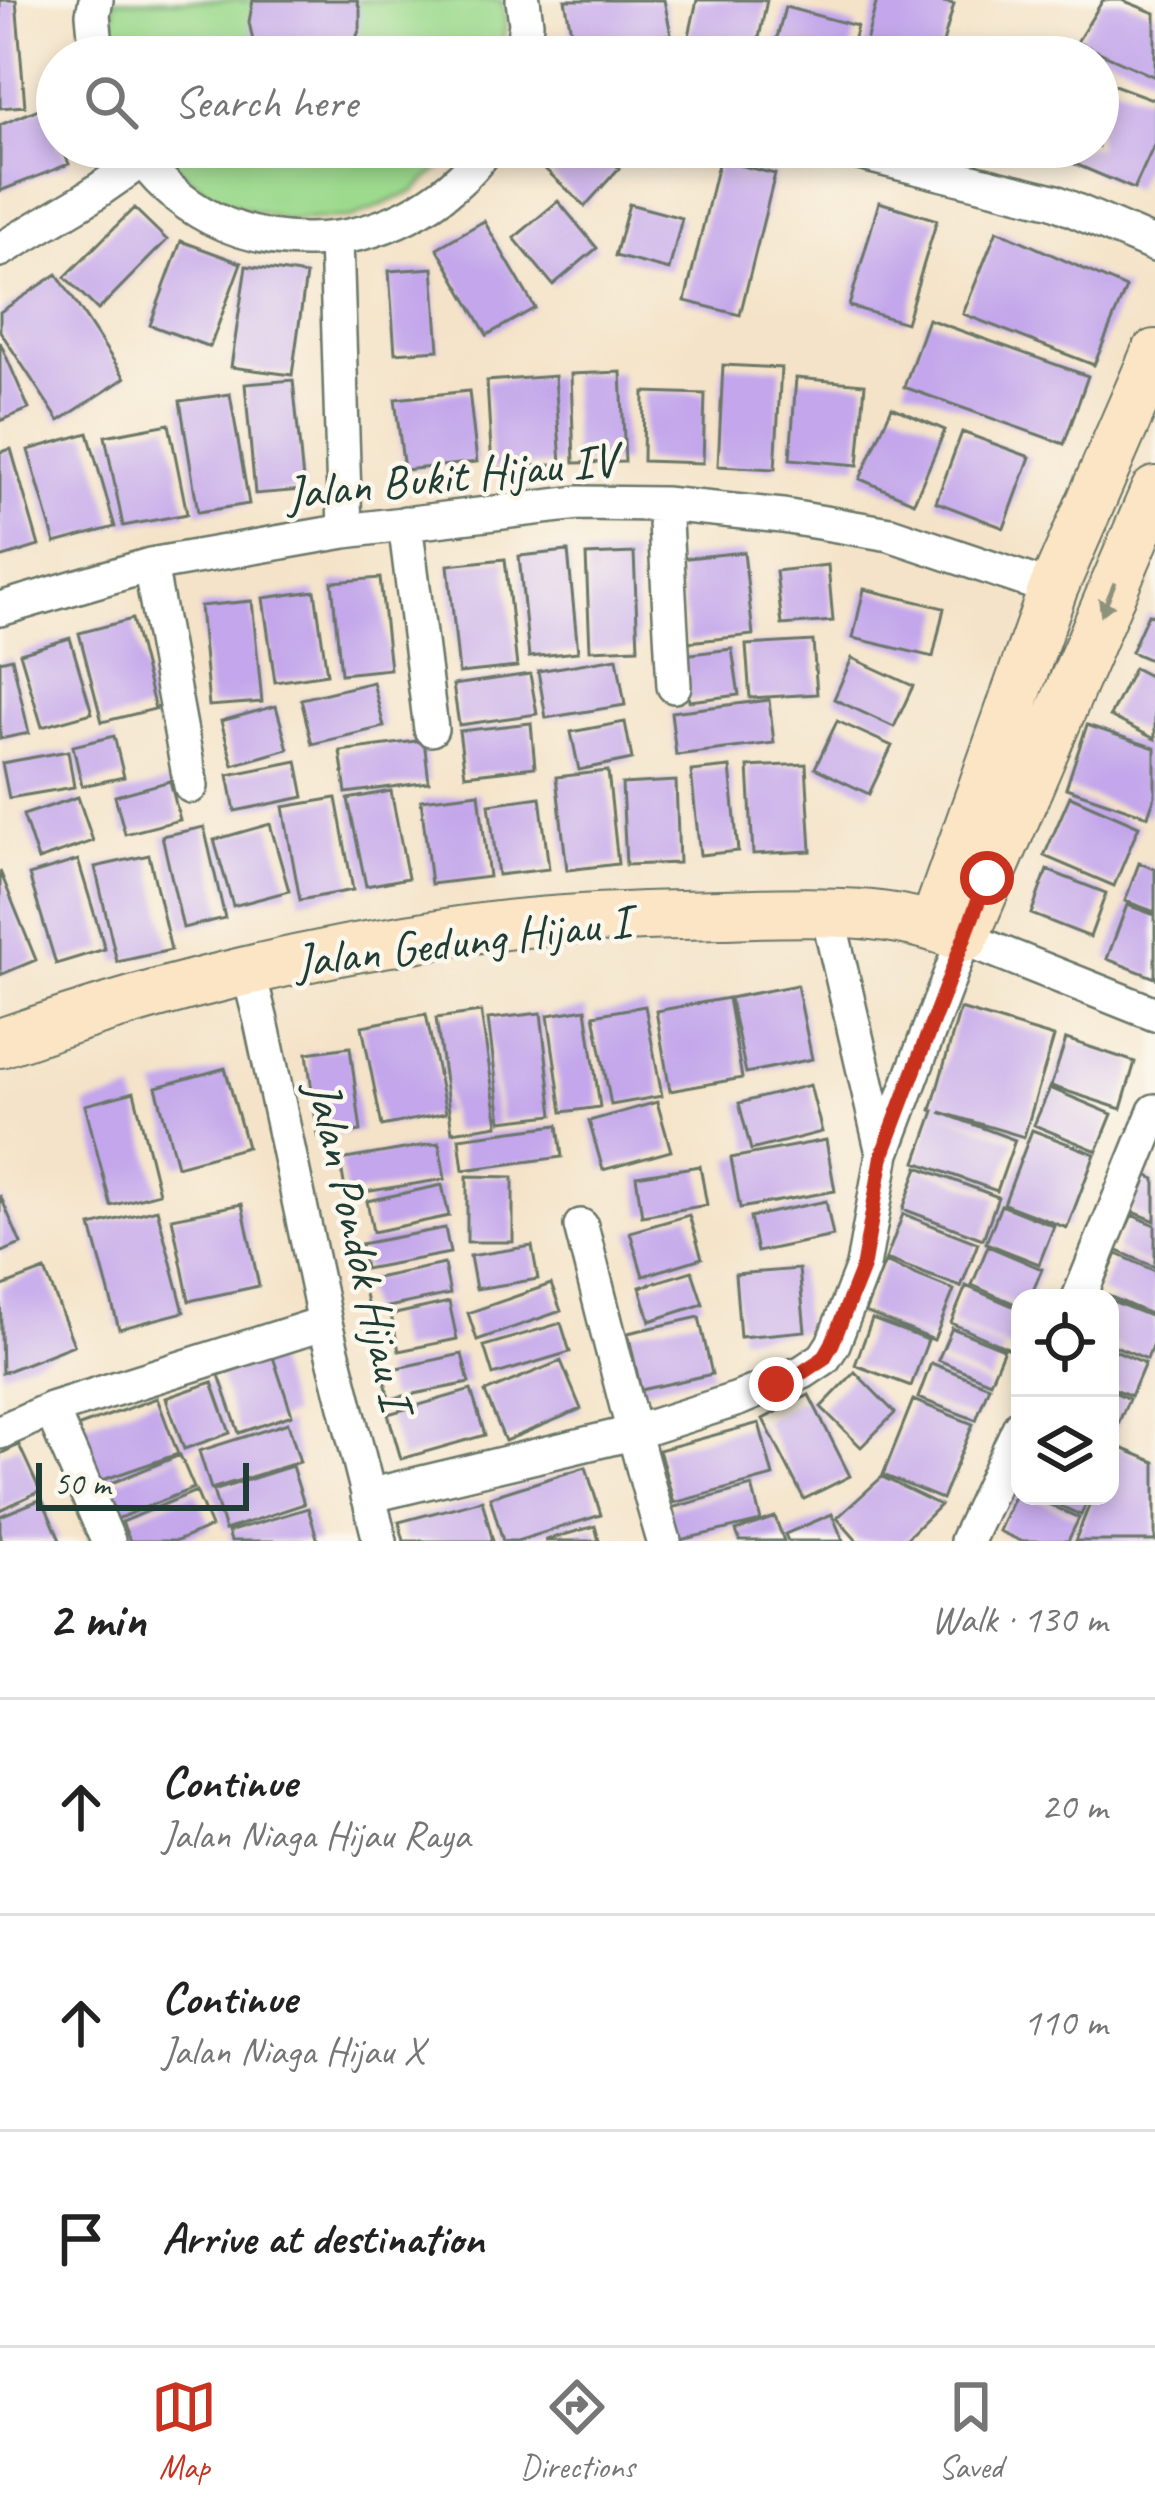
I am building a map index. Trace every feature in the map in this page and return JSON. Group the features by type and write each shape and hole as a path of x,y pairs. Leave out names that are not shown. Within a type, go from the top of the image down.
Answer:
{"street":[{"path":"95,36 96,0"},
{"path":"523,0 524,36"},
{"path":"0,250 86,199 122,168"},
{"path":"151,168 173,192 209,216 250,232 293,240 336,239 379,230 420,211 470,168"},
{"path":"921,168 1053,200 1155,244"},
{"path":"336,239 345,531"},
{"path":"950,946 982,787 1053,589 1142,424 1155,355"},
{"path":"368,1496 632,1433 738,1400 824,1358 863,1266 883,1153 950,946 1155,491"},
{"name":"Jalan Bukit Hijau IV","path":"0,609 150,565 345,531 578,503 664,504 782,516 890,534 1053,589"},
{"path":"664,504 674,686"},
{"path":"405,523 431,729"},
{"path":"150,565 190,786"},
{"path":"827,911 883,1153"},
{"name":"Jalan Gedung Hijau I","path":"0,1043 172,988 459,931 637,916 827,911 950,946"},
{"path":"950,946 1155,1014"},
{"name":"Jalan Pondok Hijau I","path":"248,970 380,1541"},
{"path":"1083,1289 1155,1111"},
{"path":"580,1226 664,1541"},
{"path":"0,1432 51,1409 326,1323"},
{"path":"51,1409 108,1541"},
{"path":"967,1541 1011,1446"}],"green space":[{"path":"114,0 502,0 506,22 504,36 112,36"},
{"path":"177,168 440,168 413,192 351,218 285,220 220,201"}],"building":[{"path":"0,0 16,0 25,106 0,108"},
{"path":"253,0 357,0 360,10 357,36 252,36"},
{"path":"565,0 664,0 671,34 660,36 572,36"},
{"path":"697,0 767,0 759,36 689,36"},
{"path":"877,0 954,4 945,36 868,36"},
{"path":"1103,0 1122,0 1155,13 1155,77 1119,61 1119,36 1081,36"},
{"path":"785,7 857,26 854,36 777,36"},
{"path":"1119,87 1155,100 1155,143 1134,189 1084,168 1119,168"},
{"path":"36,110 36,168 59,168 0,191 0,125"},
{"path":"544,168 619,168 585,206"},
{"path":"717,168 775,174 740,315 685,301"},
{"path":"558,201 597,248 553,285 514,238"},
{"path":"879,202 937,220 906,323 849,306"},
{"path":"629,204 682,218 669,270 615,256"},
{"path":"134,208 167,240 98,310 65,277"},
{"path":"484,221 535,308 487,335 437,248"},
{"path":"997,230 1126,288 1094,365 963,314"},
{"path":"181,241 241,263 210,347 150,325"},
{"path":"246,266 306,275 292,375 231,367"},
{"path":"433,268 439,350 395,353 389,271"},
{"path":"57,274 125,378 59,421 0,331 0,312"},
{"path":"928,319 1088,376 1064,444 904,387"},
{"path":"0,342 29,409 0,421"},
{"path":"723,365 781,368 775,469 718,466"},
{"path":"621,372 625,462 574,463 571,374"},
{"path":"555,376 561,464 492,469 487,381"},
{"path":"796,378 865,384 858,465 790,459"},
{"path":"293,380 304,490 255,494 245,384"},
{"path":"469,391 477,462 404,470 395,399"},
{"path":"644,392 705,394 703,463 643,461"},
{"path":"230,394 249,504 198,512 180,401"},
{"path":"892,407 945,430 914,502 860,479"},
{"path":"169,424 187,514 123,526 105,436"},
{"path":"962,432 1030,457 1004,528 936,502"},
{"path":"88,433 115,527 55,543 28,450"},
{"path":"11,449 39,546 0,558 0,452"},
{"path":"568,551 578,652 529,657 519,556"},
{"path":"744,552 753,635 688,642 678,559"},
{"path":"634,553 638,648 590,650 586,555"},
{"path":"505,559 517,667 459,673 448,565"},
{"path":"828,565 833,621 782,625 776,571"},
{"path":"380,578 390,669 341,674 332,582"},
{"path":"864,589 944,608 933,657 853,638"},
{"path":"315,591 327,674 275,682 263,598"},
{"path":"252,601 262,702 209,706 200,606"},
{"path":"1148,614 1155,617 1155,662 1131,652"},
{"path":"132,619 155,709 102,722 79,633"},
{"path":"70,638 92,713 42,727 20,653"},
{"path":"813,641 817,694 750,698 746,645"},
{"path":"732,649 739,695 689,701 683,655"},
{"path":"12,658 29,733 0,739 0,661"},
{"path":"617,658 625,705 546,718 538,671"},
{"path":"852,658 913,686 894,727 834,699"},
{"path":"1134,668 1155,679 1155,739 1110,716"},
{"path":"530,674 537,714 459,725 453,685"},
{"path":"373,682 384,727 312,744 301,699"},
{"path":"769,700 774,743 676,755 671,712"},
{"path":"276,706 288,749 233,765 221,721"},
{"path":"837,721 892,746 869,794 815,768"},
{"path":"625,722 632,759 579,770 571,732"},
{"path":"531,723 535,767 465,775 459,731"},
{"path":"1087,725 1155,748 1155,796 1148,816 1066,788"},
{"path":"114,736 124,777 82,786 73,746"},
{"path":"424,740 429,782 346,793 340,751"},
{"path":"68,751 74,787 9,798 2,763"},
{"path":"297,761 304,797 235,811 228,775"},
{"path":"806,764 811,851 753,854 748,767"},
{"path":"730,767 738,851 700,855 691,771"},
{"path":"608,771 618,864 567,870 556,777"},
{"path":"170,781 180,820 125,834 115,796"},
{"path":"676,781 679,863 626,865 622,784"},
{"path":"391,791 408,878 366,886 348,799"},
{"path":"479,793 489,877 431,884 421,800"},
{"path":"1070,796 1139,826 1114,886 1044,856"},
{"path":"78,797 93,841 38,860 23,815"},
{"path":"540,797 549,869 498,875 489,804"},
{"path":"336,798 353,890 300,900 283,807"},
{"path":"270,824 289,891 233,906 214,840"},
{"path":"204,827 225,918 183,928 162,836"},
{"path":"149,855 171,950 117,962 95,867"},
{"path":"78,860 105,949 56,964 29,875"},
{"path":"1139,863 1155,869 1155,912 1125,901"},
{"path":"1047,870 1106,893 1090,937 1031,914"},
{"path":"0,871 36,960 0,975"},
{"path":"1127,905 1155,915 1155,978 1107,959"},
{"path":"797,985 812,1059 746,1073 730,998"},
{"path":"728,998 742,1078 670,1091 656,1011"},
{"path":"645,1006 662,1096 611,1105 594,1015"},
{"path":"586,1009 600,1107 562,1112 548,1015"},
{"path":"960,1009 1054,1037 1024,1137 940,1112 1015,1140 997,1191 916,1162"},
{"path":"481,1012 498,1125 452,1132 436,1018"},
{"path":"541,1013 553,1115 501,1121 488,1019"},
{"path":"426,1014 446,1113 382,1126 362,1026"},
{"path":"1066,1039 1135,1062 1121,1109 1051,1086"},
{"path":"350,1047 361,1131 318,1137 307,1053"},
{"path":"225,1068 247,1147 177,1166 156,1087"},
{"path":"810,1085 822,1132 751,1150 739,1103"},
{"path":"1050,1088 1112,1114 1097,1151 1034,1125"},
{"path":"134,1092 159,1193 111,1206 85,1105"},
{"path":"657,1102 671,1151 603,1170 589,1121"},
{"path":"558,1125 562,1157 463,1170 459,1138"},
{"path":"1032,1130 1095,1154 1067,1228 1004,1204"},
{"path":"826,1140 835,1191 740,1208 731,1158"},
{"path":"439,1143 445,1179 346,1195 340,1160"},
{"path":"700,1166 707,1205 642,1216 636,1176"},
{"path":"918,1167 998,1197 983,1239 903,1209"},
{"path":"1146,1175 1155,1179 1155,1221 1131,1211"},
{"path":"467,1176 513,1177 513,1242 467,1242"},
{"path":"442,1185 449,1216 373,1232 367,1201"},
{"path":"0,1195 21,1244 0,1253"},
{"path":"826,1201 833,1236 757,1252 750,1217"},
{"path":"242,1204 259,1286 189,1301 172,1218"},
{"path":"1001,1205 1054,1226 1039,1264 986,1243"},
{"path":"157,1209 184,1312 119,1329 91,1226"},
{"path":"903,1214 978,1243 961,1287 886,1259"},
{"path":"689,1215 702,1258 643,1276 630,1232"},
{"path":"1132,1215 1155,1225 1155,1267 1116,1250"},
{"path":"445,1228 450,1253 365,1269 361,1244"},
{"path":"532,1246 538,1279 476,1289 470,1256"},
{"path":"988,1246 1042,1269 1034,1289 1011,1289 1011,1302 972,1285"},
{"path":"1117,1254 1155,1271 1155,1316 1119,1300 1119,1289 1101,1289"},
{"path":"885,1262 954,1290 934,1340 865,1312"},
{"path":"444,1264 450,1294 369,1311 362,1281"},
{"path":"799,1269 805,1331 740,1337 735,1274"},
{"path":"45,1270 74,1345 2,1373 0,1287"},
{"path":"692,1271 703,1304 650,1321 640,1287"},
{"path":"551,1284 561,1311 477,1340 468,1313"},
{"path":"966,1286 1011,1305 1010,1349 951,1323"},
{"path":"449,1302 457,1339 399,1351 391,1315"},
{"path":"1119,1304 1155,1318 1155,1338 1147,1359 1119,1348"},
{"path":"699,1317 712,1374 641,1390 628,1333"},
{"path":"872,1319 928,1340 911,1386 855,1365"},
{"path":"561,1323 570,1352 493,1375 484,1346"},
{"path":"952,1328 1004,1349 990,1382 938,1360"},
{"path":"1119,1352 1145,1363 1131,1396 1119,1391"},
{"path":"462,1354 469,1383 389,1399 383,1371"},
{"path":"273,1357 292,1415 239,1433 219,1375"},
{"path":"561,1361 581,1409 505,1441 485,1392"},
{"path":"931,1363 989,1386 976,1420 918,1398"},
{"path":"855,1372 895,1413 861,1447 821,1407"},
{"path":"212,1382 230,1433 184,1449 166,1398"},
{"path":"471,1390 485,1435 401,1459 388,1414"},
{"path":"1119,1394 1129,1399 1119,1422"},
{"path":"809,1395 850,1476 804,1499 763,1419"},
{"path":"157,1398 178,1454 94,1483 74,1428"},
{"path":"913,1400 973,1424 942,1499 883,1475"},
{"path":"288,1423 300,1462 211,1489 199,1451"},
{"path":"759,1423 773,1476 674,1503 659,1450"},
{"path":"19,1445 40,1491 0,1510 0,1454"},
{"path":"1119,1447 1155,1462 1155,1541 1075,1541 1089,1505 1119,1505"},
{"path":"180,1455 194,1488 117,1519 104,1486"},
{"path":"292,1466 304,1504 225,1530 213,1491"},
{"path":"586,1467 601,1515 503,1541 490,1497"},
{"path":"882,1477 940,1505 904,1541 857,1541 837,1518"},
{"path":"752,1486 761,1521 676,1541 667,1509"},
{"path":"196,1491 211,1527 177,1541 130,1541 122,1522"},
{"path":"42,1499 60,1540 0,1541 0,1516"},
{"path":"482,1500 493,1541 404,1541 399,1522"},
{"path":"1011,1503 1050,1505 1079,1518 1068,1541 1021,1541 999,1531"},
{"path":"1058,1505 1085,1505 1081,1515"},
{"path":"308,1508 318,1541 231,1541 228,1532"},
{"path":"832,1514 843,1541 788,1541 785,1534"},
{"path":"775,1517 784,1541 740,1541 736,1531"},
{"path":"595,1526 599,1541 546,1541 546,1540"}],"route":[{"path":"776,1384 824,1358 832,1344 863,1266 883,1153 987,878"}]}
